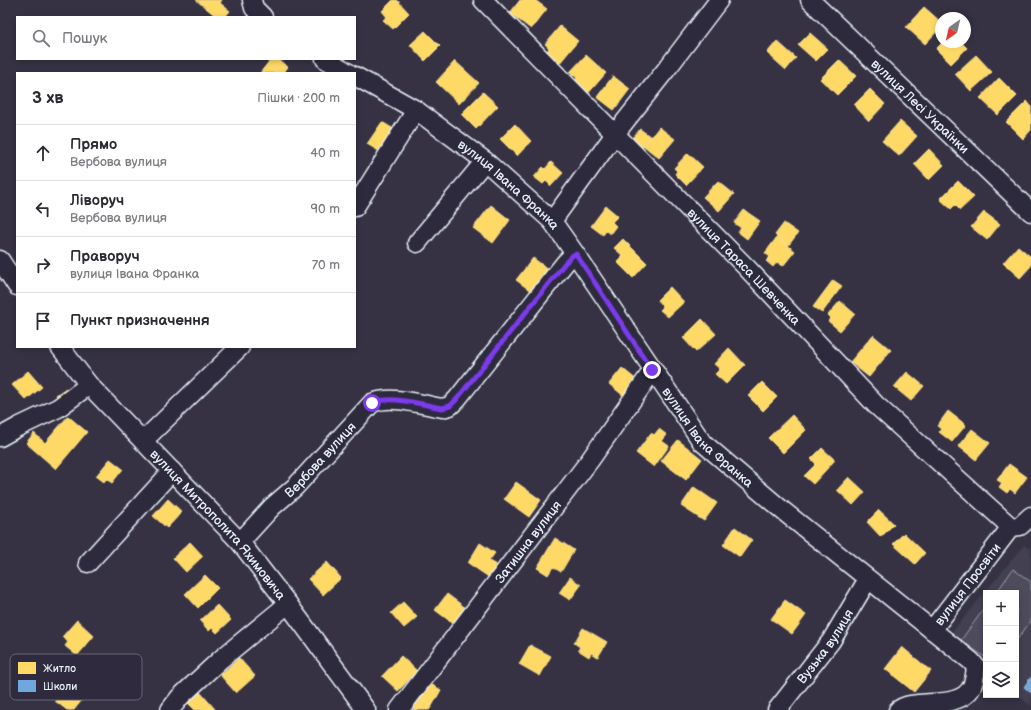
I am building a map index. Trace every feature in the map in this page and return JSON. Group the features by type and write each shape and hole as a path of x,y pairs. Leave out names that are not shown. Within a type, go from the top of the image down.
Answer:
{"street":[{"path":"252,0 254,8 261,16"},
{"name":"вулиця Тараса Шевченка","path":"483,0 746,267 876,405 1011,527"},
{"path":"552,221 615,134 719,0"},
{"name":"вулиця Лесі Українки","path":"810,0 1031,212"},
{"path":"327,60 347,72"},
{"name":"вулиця Івана Франка","path":"356,77 416,110 485,161 552,221 576,254 652,370 702,442 782,510 932,630"},
{"path":"356,205 416,110"},
{"path":"417,243 485,161"},
{"name":"Вербова вулиця","path":"240,542 272,507 295,487 372,403 380,400 391,399 442,408 450,406 565,263 576,254"},
{"path":"0,260 16,284"},
{"name":"вулиця Митрополита Яхимовича","path":"61,348 89,385 240,542 366,710"},
{"path":"143,441 239,348"},
{"name":"Затишна вулиця","path":"399,710 590,460 652,370"},
{"path":"0,437 18,426 58,408 89,385"},
{"path":"88,563 172,471"},
{"name":"вулиця Просвіти","path":"898,710 904,705 947,701 959,698 966,694 972,687 976,667 971,661 932,630 1011,527 1020,526 1031,516"},
{"name":"Вузька вулиця","path":"777,710 832,641 868,580"},
{"path":"170,710 180,697 221,659 288,604"}],"shaded area":[{"path":"1024,545 1029,549 1031,547 1031,706 1019,696 1019,590 987,590"},
{"path":"1013,569 1031,582 1031,621 1019,637 1019,590 998,590"},
{"path":"983,595 983,666 948,637"},
{"path":"983,610 983,656 961,640"}],"building: Житло":[{"path":"196,0 222,0 220,3 230,11 226,16 216,16"},
{"path":"393,0 397,0 409,13 393,29 383,20 387,17 382,11"},
{"path":"520,0 535,0 547,9 531,29 510,13"},
{"path":"924,7 935,17 935,33 925,44 906,27"},
{"path":"560,26 578,41 559,64 546,53 549,48 545,44"},
{"path":"425,31 440,46 425,61 410,45"},
{"path":"810,33 828,49 816,61 798,45"},
{"path":"777,41 796,58 786,70 767,53"},
{"path":"937,48 967,48 951,64 936,49"},
{"path":"586,55 606,73 586,96 572,84 577,78 570,72"},
{"path":"976,55 992,72 971,91 955,74"},
{"path":"270,60 278,60 288,67 284,72 261,72"},
{"path":"839,60 856,76 837,95 820,79"},
{"path":"455,61 479,83 459,104 436,82"},
{"path":"613,76 630,89 614,110 597,97"},
{"path":"999,78 1017,96 998,115 980,98"},
{"path":"870,89 885,104 869,121 854,105"},
{"path":"483,92 498,106 476,129 461,114"},
{"path":"1027,101 1031,106 1031,130 1023,139 1006,122"},
{"path":"900,121 917,136 899,156 882,141"},
{"path":"382,122 397,131 382,153 367,144"},
{"path":"515,124 531,141 517,156 500,139"},
{"path":"659,127 675,139 659,158 644,146"},
{"path":"640,129 651,137 638,153 627,144"},
{"path":"929,149 944,165 929,180 914,164"},
{"path":"688,153 703,167 686,185 675,174 677,171 674,168"},
{"path":"551,162 563,173 551,186 546,181 543,184 534,177 543,167 545,169"},
{"path":"718,181 734,194 719,211 703,197"},
{"path":"958,181 974,197 960,210 955,205 951,209 940,199"},
{"path":"491,205 510,220 493,243 473,228"},
{"path":"606,206 618,216 612,222 616,226 610,234 606,231 603,235 591,226"},
{"path":"744,210 760,221 747,239 738,232 741,228 734,223"},
{"path":"984,212 1000,224 987,240 971,227"},
{"path":"784,223 798,233 788,246 775,235"},
{"path":"777,237 795,251 783,266 777,262 773,267 766,261 770,257 765,253"},
{"path":"623,239 647,263 633,278 617,262 623,256 614,248"},
{"path":"1018,246 1031,257 1031,266 1020,278 1003,263"},
{"path":"533,258 552,272 535,294 516,280"},
{"path":"833,280 842,286 822,313 813,307"},
{"path":"670,287 684,302 668,317 660,310 663,307 657,300"},
{"path":"840,301 855,314 840,331 828,321 831,318 828,315"},
{"path":"702,319 716,334 696,352 683,338"},
{"path":"873,335 891,350 869,377 850,362"},
{"path":"729,348 745,365 726,384 715,374 720,369 714,364"},
{"path":"622,368 638,381 625,397 609,384"},
{"path":"28,371 42,387 26,400 12,385"},
{"path":"907,372 924,386 911,401 894,387"},
{"path":"762,382 777,397 763,411 748,396"},
{"path":"66,388 72,395 62,402 56,395"},
{"path":"948,411 966,425 952,442 939,432 941,429 937,426"},
{"path":"792,415 806,430 783,453 768,438"},
{"path":"68,416 87,432 56,469 26,443 34,433 45,443"},
{"path":"659,429 667,435 662,441 669,446 654,467 636,453 651,433 654,435"},
{"path":"972,429 990,443 976,460 958,446"},
{"path":"678,440 702,459 686,480 661,461"},
{"path":"822,448 835,460 813,484 804,476 816,464 811,459"},
{"path":"110,459 123,469 112,483 106,479 104,482 96,476"},
{"path":"1009,464 1027,477 1015,493 1010,489 1007,493 999,487 1002,483 997,480"},
{"path":"849,477 865,492 853,505 837,490"},
{"path":"516,482 541,500 529,517 504,499"},
{"path":"694,487 717,503 704,521 681,506"},
{"path":"168,499 182,512 167,528 153,516"},
{"path":"879,510 894,524 881,537 867,522"},
{"path":"735,527 752,540 740,557 723,545"},
{"path":"904,533 925,553 915,564 893,544"},
{"path":"555,538 574,550 561,572 553,567 548,575 537,568"},
{"path":"190,542 203,556 186,572 173,558"},
{"path":"480,543 495,553 489,561 498,566 490,578 468,563"},
{"path":"327,562 341,578 323,595 308,579"},
{"path":"205,575 218,588 198,608 185,594"},
{"path":"570,577 581,585 570,600 559,593"},
{"path":"447,594 467,609 455,625 435,610"},
{"path":"785,600 806,615 792,634 771,619"},
{"path":"403,602 417,617 404,628 391,613"},
{"path":"217,605 231,620 217,633 212,628 209,631 200,621"},
{"path":"77,620 94,636 79,654 75,654 65,646 68,642 62,637"},
{"path":"583,628 607,642 598,657 591,653 589,657 578,650 580,647 574,643"},
{"path":"530,645 551,656 540,676 519,664"},
{"path":"902,647 931,671 914,692 885,669"},
{"path":"401,656 417,671 398,691 382,676"},
{"path":"239,658 255,676 236,693 220,675"},
{"path":"429,683 441,690 432,706 420,699"},
{"path":"200,692 215,709 214,710 195,710 188,703"},
{"path":"420,699 432,706 429,710 413,710"},
{"path":"82,700 74,710 67,710 55,701"}],"building: Школи":[{"path":"1031,677 1031,693 1024,687"}],"route":[{"path":"372,403 380,400 391,399 442,408 450,406 565,263 576,254 652,370"}]}
